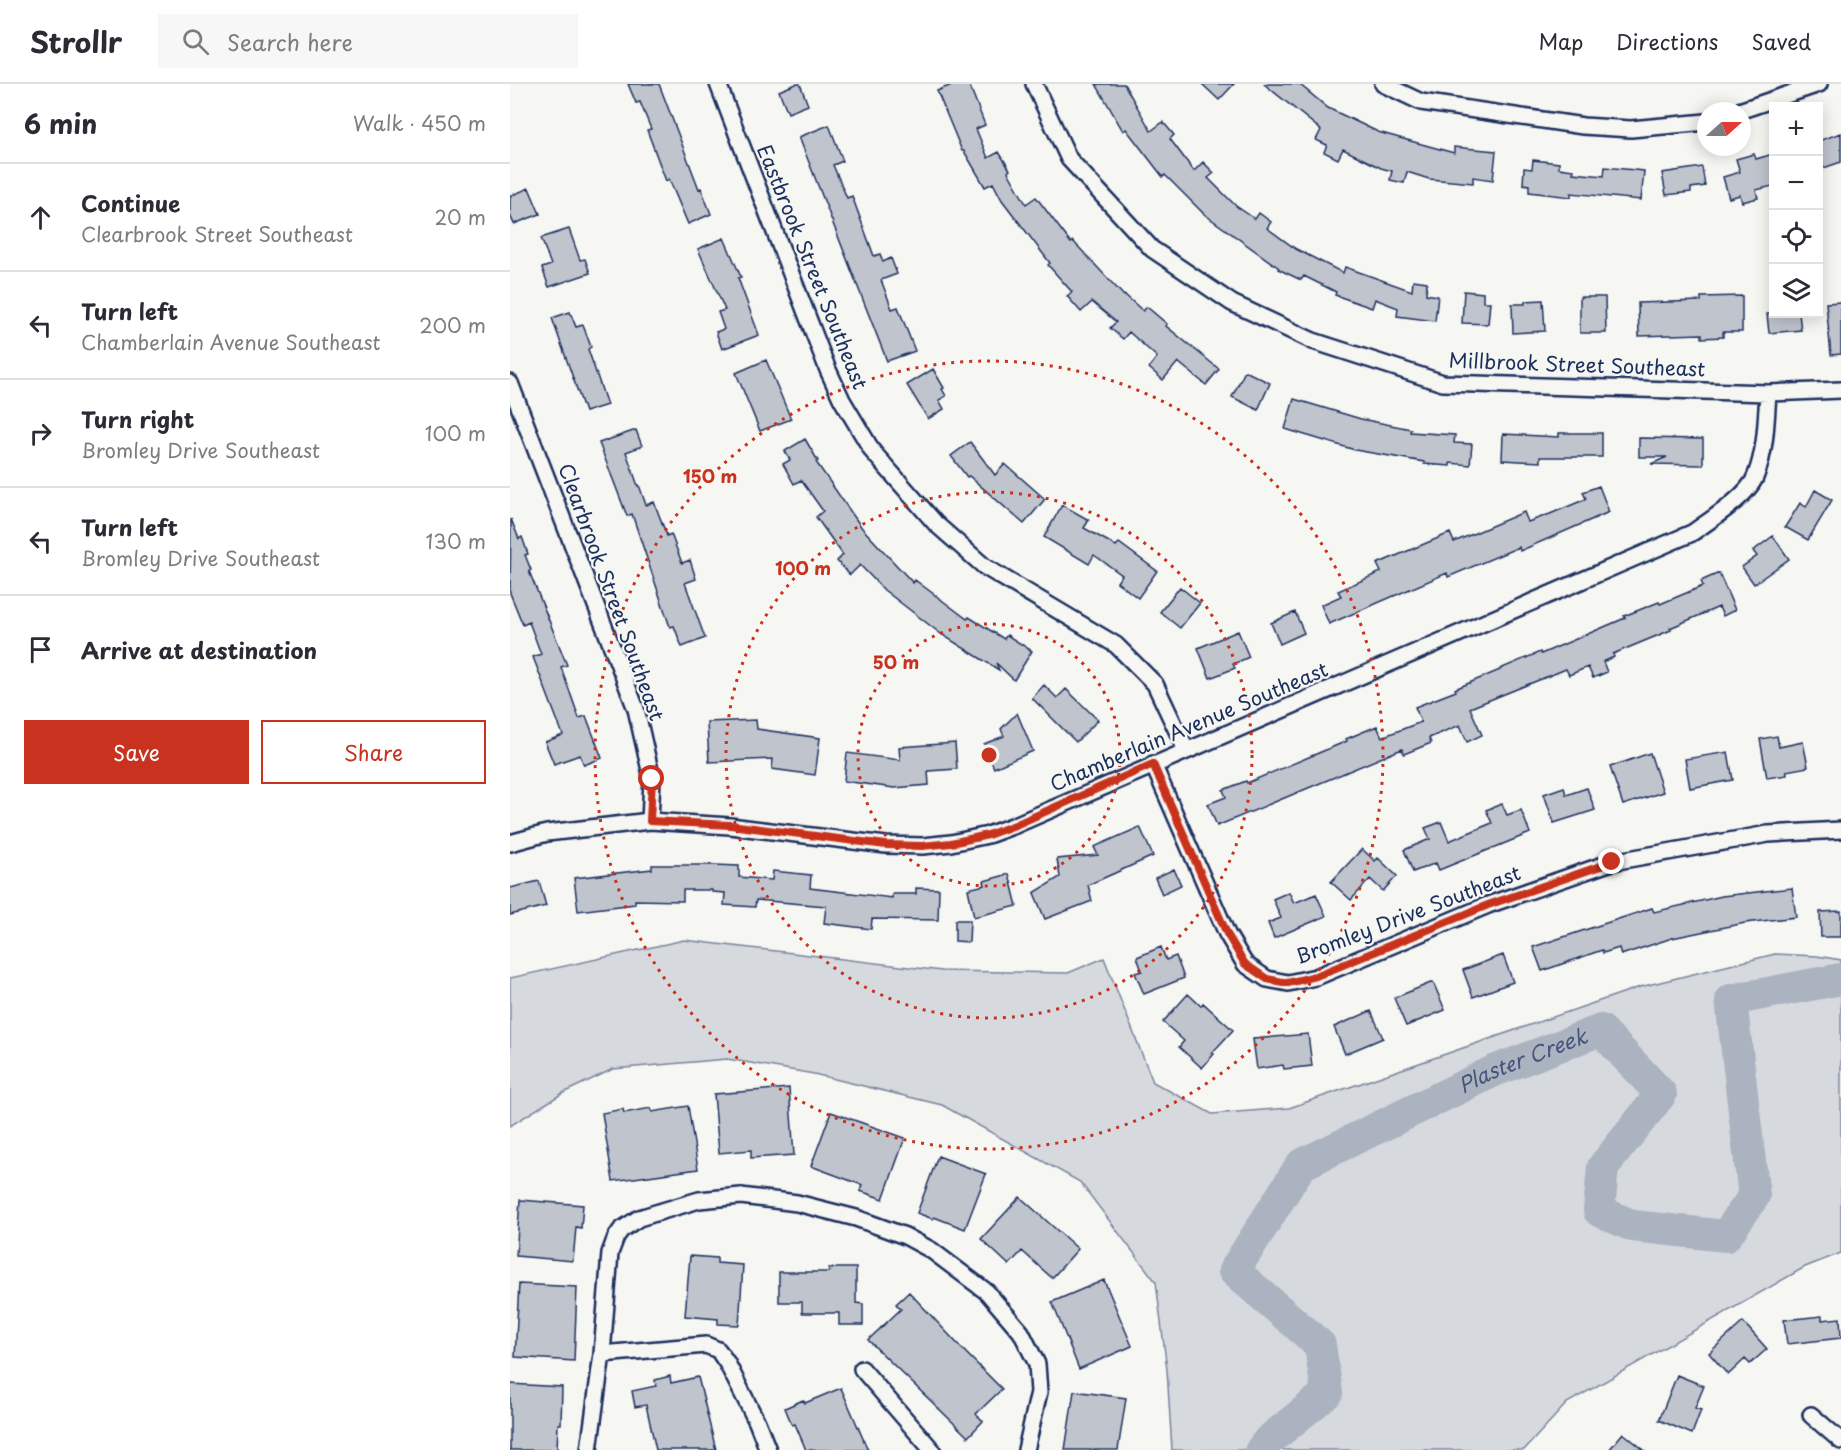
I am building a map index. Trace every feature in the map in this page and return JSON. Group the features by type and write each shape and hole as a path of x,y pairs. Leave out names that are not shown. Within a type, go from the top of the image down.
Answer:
{"street":[{"name":"Eastbrook Street Southeast","path":"718,84 828,370 842,400 873,452 936,524 985,567 1116,645 1155,684 1186,750"},
{"name":"Millbrook Street Southeast","path":"1034,84 1070,159 1152,249 1232,303 1313,341 1443,383 1768,393 1841,390"},
{"path":"1383,84 1421,102 1582,126 1631,129 1697,123"},
{"path":"1751,107 1819,84"},
{"name":"Clearbrook Street Southeast","path":"510,383 636,709 652,779 650,821"},
{"name":"Chamberlain Avenue Southeast","path":"510,843 547,833 650,821 730,825 886,845 922,846 951,843 988,835 1692,533 1734,503 1756,477 1764,444 1768,393"},
{"name":"Bromley Drive Southeast","path":"1153,764 1194,862 1245,964 1267,979 1288,983 1316,976 1488,905 1612,862 1768,834 1841,830"},
{"path":"590,1450 602,1354 610,1253 616,1237 621,1230 639,1218 699,1200 741,1196 797,1203 856,1218 905,1236 931,1250 987,1292 1021,1332 1037,1364 1039,1392 1026,1450"},
{"path":"602,1354 706,1345 718,1350 727,1363 768,1450"},
{"path":"862,1369 932,1450"},
{"path":"1811,1415 1841,1441"}],"shaded area":[{"path":"684,940 942,971 1068,973 1104,958 1153,1082 1212,1114 1289,1108 1640,987 1775,954 1817,956 1841,960 1841,1253 1805,1267 1567,1403 1524,1450 1172,1450 1167,1370 1156,1282 1080,1182 942,1105 814,1074 727,1059 613,1069 563,1093 510,1126 510,978"}],"building":[{"path":"628,84 659,84 699,189 701,188 711,214 688,224 669,179 666,181 647,130 651,129 640,102 636,103"},
{"path":"800,84 808,105 788,113 779,91"},
{"path":"954,84 969,84 985,125 976,129 988,158 999,152 1026,204 1036,197 1071,243 1073,241 1124,296 1143,311 1147,307 1167,324 1166,326 1219,369 1206,385 1178,362 1163,380 1149,368 1157,357 1129,332 1123,339 1110,328 1116,322 1092,302 1081,312 1067,296 1072,292 1048,265 1050,263 1002,200 993,183 985,187 962,151 937,91"},
{"path":"1096,84 1124,84 1151,131 1163,122 1174,135 1170,139 1194,171 1203,162 1214,173 1208,178 1236,206 1255,219 1259,213 1271,222 1267,228 1296,249 1343,273 1345,267 1412,291 1413,280 1427,282 1426,294 1438,296 1435,321 1397,316 1398,308 1375,299 1372,308 1335,295 1336,292 1304,276 1301,280 1278,269 1204,214 1165,175 1163,177 1126,129 1123,131"},
{"path":"1202,84 1234,84 1219,100"},
{"path":"1264,84 1299,84 1328,108 1378,132 1454,153 1454,147 1496,151 1493,180 1473,177 1473,183 1429,179 1407,172 1404,183 1390,180 1392,171 1343,149 1338,159 1324,152 1327,145 1316,140 1321,130"},
{"path":"829,125 843,161 833,165 847,198 852,196 874,256 880,254 883,262 891,258 897,274 881,280 892,309 898,307 915,351 887,361 799,137"},
{"path":"1841,133 1841,162 1823,168 1823,139"},
{"path":"1754,154 1756,159 1769,155 1769,187 1756,190 1758,198 1742,202 1740,195 1729,198 1723,177 1740,172 1736,159"},
{"path":"1533,160 1559,163 1559,168 1574,170 1573,173 1604,176 1605,167 1644,171 1641,200 1571,193 1571,197 1529,192 1529,185 1523,184 1524,168 1532,169"},
{"path":"1702,167 1705,186 1691,188 1691,192 1666,195 1662,173"},
{"path":"529,188 540,214 514,224 510,215 510,196"},
{"path":"569,229 580,260 585,259 590,273 549,287 542,268 551,265 541,238"},
{"path":"724,238 741,277 738,278 759,335 722,349 716,332 724,329 718,312 725,310 698,249"},
{"path":"1464,291 1483,293 1483,302 1490,302 1488,324 1462,323"},
{"path":"1742,296 1742,332 1723,332 1723,337 1702,338 1702,334 1639,336 1638,303 1701,301 1701,297"},
{"path":"1580,297 1605,297 1606,333 1580,333"},
{"path":"1543,300 1545,331 1513,333 1512,304"},
{"path":"1841,302 1841,354 1831,355 1826,303"},
{"path":"570,312 576,327 583,325 591,347 588,349 607,405 585,412 552,318"},
{"path":"1767,314 1769,318 1800,318 1801,330 1769,333"},
{"path":"766,360 791,419 760,431 736,373"},
{"path":"933,369 946,396 939,400 944,409 928,419 907,385"},
{"path":"1245,371 1270,383 1258,410 1232,397"},
{"path":"1294,399 1361,419 1411,429 1410,432 1455,435 1454,443 1472,444 1470,465 1424,464 1424,462 1355,450 1285,429"},
{"path":"636,430 642,446 626,452 638,486 646,505 654,502 667,536 671,534 682,563 690,560 696,579 685,583 705,638 682,647 674,626 670,627 632,514 627,516 599,443"},
{"path":"1559,433 1602,433 1602,457 1540,457 1540,462 1502,460 1503,434 1559,437"},
{"path":"1639,438 1703,439 1703,465 1651,464 1667,457 1639,457"},
{"path":"805,439 818,461 816,462 862,528 913,583 915,580 967,619 969,617 1004,639 1007,635 1032,651 1014,680 996,663 999,670 941,634 884,590 860,565 850,575 837,561 843,555 816,517 823,511 801,480 794,484 783,464 790,460 785,451"},
{"path":"970,442 995,475 1005,464 1045,499 1024,524 969,476 967,477 951,456"},
{"path":"1599,486 1609,512 1520,551 1519,547 1448,577 1447,573 1329,624 1321,605 1341,596 1338,591 1381,572 1377,564 1450,533 1454,542 1524,512 1528,522 1586,499 1583,492"},
{"path":"1815,490 1832,500 1808,540 1785,527 1800,503 1806,507"},
{"path":"1062,505 1089,520 1084,528 1116,546 1119,543 1157,571 1138,598 1117,582 1122,575 1094,555 1089,564 1044,537"},
{"path":"511,519 519,539 522,537 528,554 525,555 531,570 529,571 567,665 561,667 579,718 586,716 602,758 584,765 580,755 554,764 545,742 563,735 533,657 541,654 529,622 523,625 510,593"},
{"path":"1773,536 1789,559 1754,584 1742,567 1757,556 1753,551"},
{"path":"1719,573 1735,610 1723,616 1719,607 1613,654 1614,657 1603,662 1607,672 1593,678 1588,667 1569,675 1566,669 1470,708 1482,735 1467,742 1460,725 1429,738 1431,743 1404,754 1402,749 1217,826 1208,804 1226,797 1223,790 1246,781 1247,783 1377,726 1382,737 1421,722 1415,707 1456,691 1455,689 1540,652 1541,654 1625,618 1624,616 1703,586 1701,581"},
{"path":"1180,587 1200,603 1180,628 1160,612"},
{"path":"1295,612 1304,633 1280,644 1271,623"},
{"path":"1238,631 1249,657 1233,664 1235,668 1210,678 1198,648"},
{"path":"1044,685 1057,698 1066,689 1098,720 1076,742 1032,698"},
{"path":"1017,713 1033,751 994,768 984,744 1004,736 1001,729"},
{"path":"756,720 757,729 820,738 815,775 772,769 773,759 709,762 707,722"},
{"path":"1777,736 1779,747 1803,742 1808,767 1786,771 1787,775 1767,778 1760,739"},
{"path":"955,743 957,769 928,771 929,785 894,788 844,781 847,753 900,760 899,747"},
{"path":"1728,752 1733,780 1690,788 1685,759"},
{"path":"1650,753 1663,792 1623,805 1610,767"},
{"path":"1564,787 1566,795 1587,788 1595,810 1554,823 1544,794"},
{"path":"1502,804 1507,815 1521,810 1530,833 1439,870 1436,863 1413,872 1404,850 1430,839 1425,828 1441,822 1449,841 1492,823 1486,810"},
{"path":"1140,827 1153,856 1088,885 1092,901 1045,919 1034,893 1060,877 1057,859 1098,855 1094,847"},
{"path":"1362,849 1375,861 1378,858 1397,876 1383,891 1370,879 1351,900 1331,882"},
{"path":"652,865 739,866 739,877 772,880 773,871 811,875 810,888 892,898 892,894 916,894 916,888 939,889 938,920 872,919 871,929 824,923 826,906 756,900 755,907 724,905 725,893 712,892 712,890 683,890 683,901 635,900 635,904 578,911 574,878 652,869"},
{"path":"1174,869 1181,885 1162,894 1155,878"},
{"path":"1009,874 1017,906 974,917 968,889 985,885 984,881"},
{"path":"539,881 546,906 510,915 510,888"},
{"path":"1792,888 1796,917 1745,923 1672,938 1621,955 1619,948 1603,953 1602,950 1542,971 1533,947 1652,908 1654,912 1722,896"},
{"path":"1289,892 1294,903 1316,894 1326,916 1274,938 1268,923 1281,918 1273,899"},
{"path":"1841,911 1841,937 1821,937 1820,912"},
{"path":"955,920 970,920 969,942 955,941"},
{"path":"1161,947 1166,960 1176,956 1184,978 1144,994 1135,973 1142,971 1137,957"},
{"path":"1503,955 1513,982 1473,997 1463,970"},
{"path":"1433,982 1445,1010 1406,1026 1394,998"},
{"path":"1188,994 1201,1006 1203,1003 1233,1030 1202,1068 1179,1047 1184,1041 1163,1022"},
{"path":"1371,1011 1383,1038 1345,1054 1334,1027"},
{"path":"1308,1034 1312,1066 1284,1069 1283,1065 1257,1069 1253,1039"},
{"path":"789,1088 794,1155 751,1158 751,1150 719,1153 714,1094"},
{"path":"688,1106 698,1169 613,1181 602,1113 623,1109 624,1113 651,1108 652,1112"},
{"path":"831,1112 905,1138 883,1199 860,1191 862,1185 811,1166"},
{"path":"938,1156 986,1174 965,1229 917,1213"},
{"path":"1020,1197 1078,1249 1052,1278 1022,1251 1009,1265 981,1239"},
{"path":"520,1200 583,1205 581,1228 576,1227 573,1261 516,1256"},
{"path":"690,1256 717,1258 717,1263 743,1265 739,1325 718,1324 718,1319 685,1316"},
{"path":"829,1268 856,1268 856,1303 863,1304 863,1325 839,1325 839,1313 802,1313 802,1302 779,1302 779,1272 829,1272"},
{"path":"1104,1280 1132,1346 1079,1369 1052,1302"},
{"path":"519,1284 577,1287 574,1361 515,1357"},
{"path":"909,1292 1002,1389 976,1414 983,1421 968,1437 868,1340 901,1309 896,1304"},
{"path":"1822,1316 1822,1320 1840,1318 1841,1338 1787,1344 1784,1320"},
{"path":"1743,1322 1767,1349 1750,1364 1745,1359 1728,1375 1709,1353"},
{"path":"1677,1375 1704,1386 1695,1408 1701,1410 1692,1434 1659,1420"},
{"path":"670,1376 671,1383 698,1377 716,1450 656,1450 646,1405 635,1407 632,1391 656,1386 655,1380"},
{"path":"510,1384 562,1387 561,1424 558,1424 557,1450 510,1450"},
{"path":"841,1388 868,1450 806,1450 785,1408 803,1400 805,1403"},
{"path":"1074,1391 1126,1398 1118,1450 1065,1450"},
{"path":"1623,1433 1644,1450 1609,1450"}],"waterway":[{"name":"Plaster Creek","path":"1261,1450 1268,1441 1327,1393 1320,1345 1234,1271 1301,1165 1494,1071 1601,1030 1661,1094 1603,1167 1599,1211 1633,1226 1726,1236 1754,1196 1731,1000 1841,979"}],"route":[{"path":"652,779 650,821 730,825 886,845 922,846 951,843 988,835 1153,764 1227,934 1245,964 1267,979 1288,983 1316,976 1488,905 1612,862"}]}
